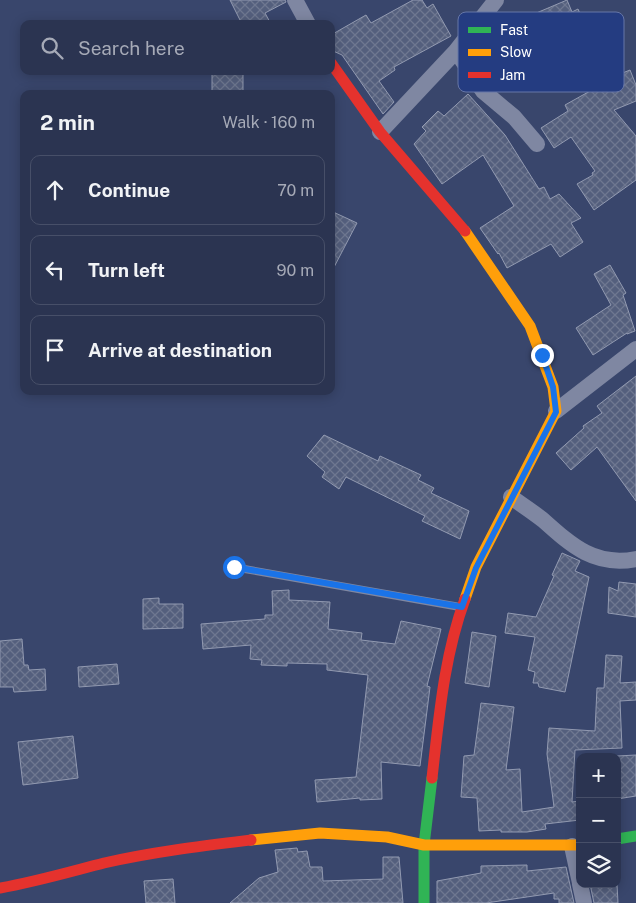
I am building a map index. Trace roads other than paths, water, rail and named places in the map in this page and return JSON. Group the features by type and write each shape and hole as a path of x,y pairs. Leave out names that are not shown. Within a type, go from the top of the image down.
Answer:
{"street":[{"path":"296,0 306,20"},
{"path":"487,12 496,0"},
{"path":"380,132 458,48"},
{"path":"335,69 380,132 471,238 530,326 553,387 556,412"},
{"path":"484,92 514,117 537,144"},
{"path":"424,903 424,845 443,687 455,626 476,568 556,412 636,349"},
{"path":"511,497 542,520 569,544 601,560 620,562 636,560"},
{"path":"0,888 30,883 105,863 190,847 320,833 387,837 424,845 576,846"},
{"path":"621,838 636,836"},
{"path":"581,888 584,903"}],"lane":[{"path":"234,567 462,607"}]}
